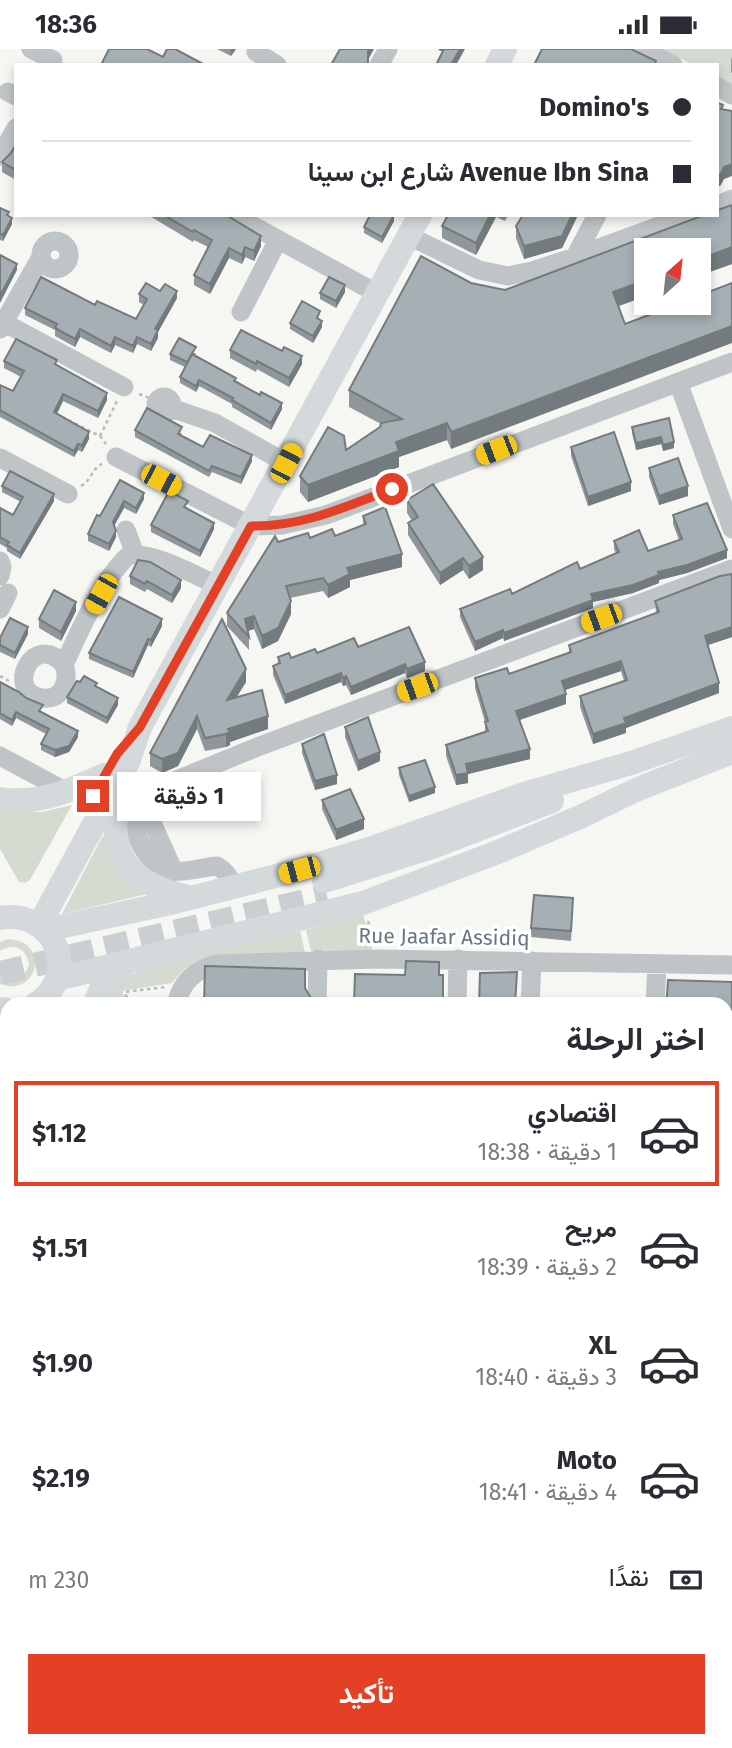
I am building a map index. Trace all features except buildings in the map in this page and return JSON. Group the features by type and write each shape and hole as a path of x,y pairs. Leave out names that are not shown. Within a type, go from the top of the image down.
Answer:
{"main road":[{"path":"20,918 114,773 124,744 140,727 378,294 412,222"},
{"path":"20,918 192,898 372,848 501,801 631,763 732,728"},
{"path":"50,994 128,961 363,903 419,884 547,831 638,789 732,752"},
{"path":"631,763 588,786 326,888 432,863 573,806 638,789"},
{"path":"0,799 27,801 67,792 114,773"},
{"path":"114,773 116,841 125,860 147,883 167,892 192,898"},
{"path":"20,918 57,949 59,964 50,994"},
{"path":"99,997 107,982 128,961"}],"street":[{"path":"31,49 54,58"},
{"path":"643,49 669,63"},
{"path":"254,55 272,63"},
{"path":"0,156 14,132"},
{"path":"237,217 378,294"},
{"path":"575,257 596,217"},
{"path":"412,222 455,260 497,275 519,274 575,257 684,217"},
{"path":"241,312 278,240"},
{"path":"41,257 2,325 124,387"},
{"path":"116,457 251,526 282,525 326,515 732,362"},
{"path":"678,382 732,529"},
{"path":"164,405 215,423 286,463"},
{"path":"0,458 68,494"},
{"path":"126,530 135,554"},
{"path":"64,665 113,573 129,555 135,554 160,561 218,586"},
{"path":"0,561 3,592"},
{"path":"233,887 231,878 217,866 174,872 145,796 260,746 732,569"},
{"path":"0,756 67,792"},
{"path":"457,997 458,959"},
{"name":"Rue Jaafar Assidiq","path":"183,986 197,971 217,964 318,960 458,959 732,965"},
{"path":"317,997 318,960"},
{"path":"530,997 532,961"},
{"path":"655,997 657,965"},
{"path":"179,997 183,986"}],"path":[{"path":"56,414 100,436 124,387 164,405"},
{"path":"68,494 87,483 96,466 116,457"},
{"path":"365,911 372,940"},
{"path":"127,997 125,992 183,986"}],"shaded area":[{"path":"661,49 732,49 732,84 719,78 719,63 689,63"},
{"path":"72,805 30,880 19,882 0,849 0,811 42,812"},
{"path":"103,835 107,847 147,894 62,914"},
{"path":"363,914 373,951 311,951 306,930"},
{"path":"300,931 305,952 199,960 184,969 172,983 123,991 126,997 110,997 125,980 153,964"},
{"path":"9,939 22,942 31,949 35,958 31,977 13,986 0,984 0,975 17,979 29,965 23,951 15,947 0,951 0,942"}],"tunnel":[{"path":"0,973 327,896"}],"route":[{"path":"93,796 110,764 140,727 251,526 297,523 326,515 392,489"}]}
